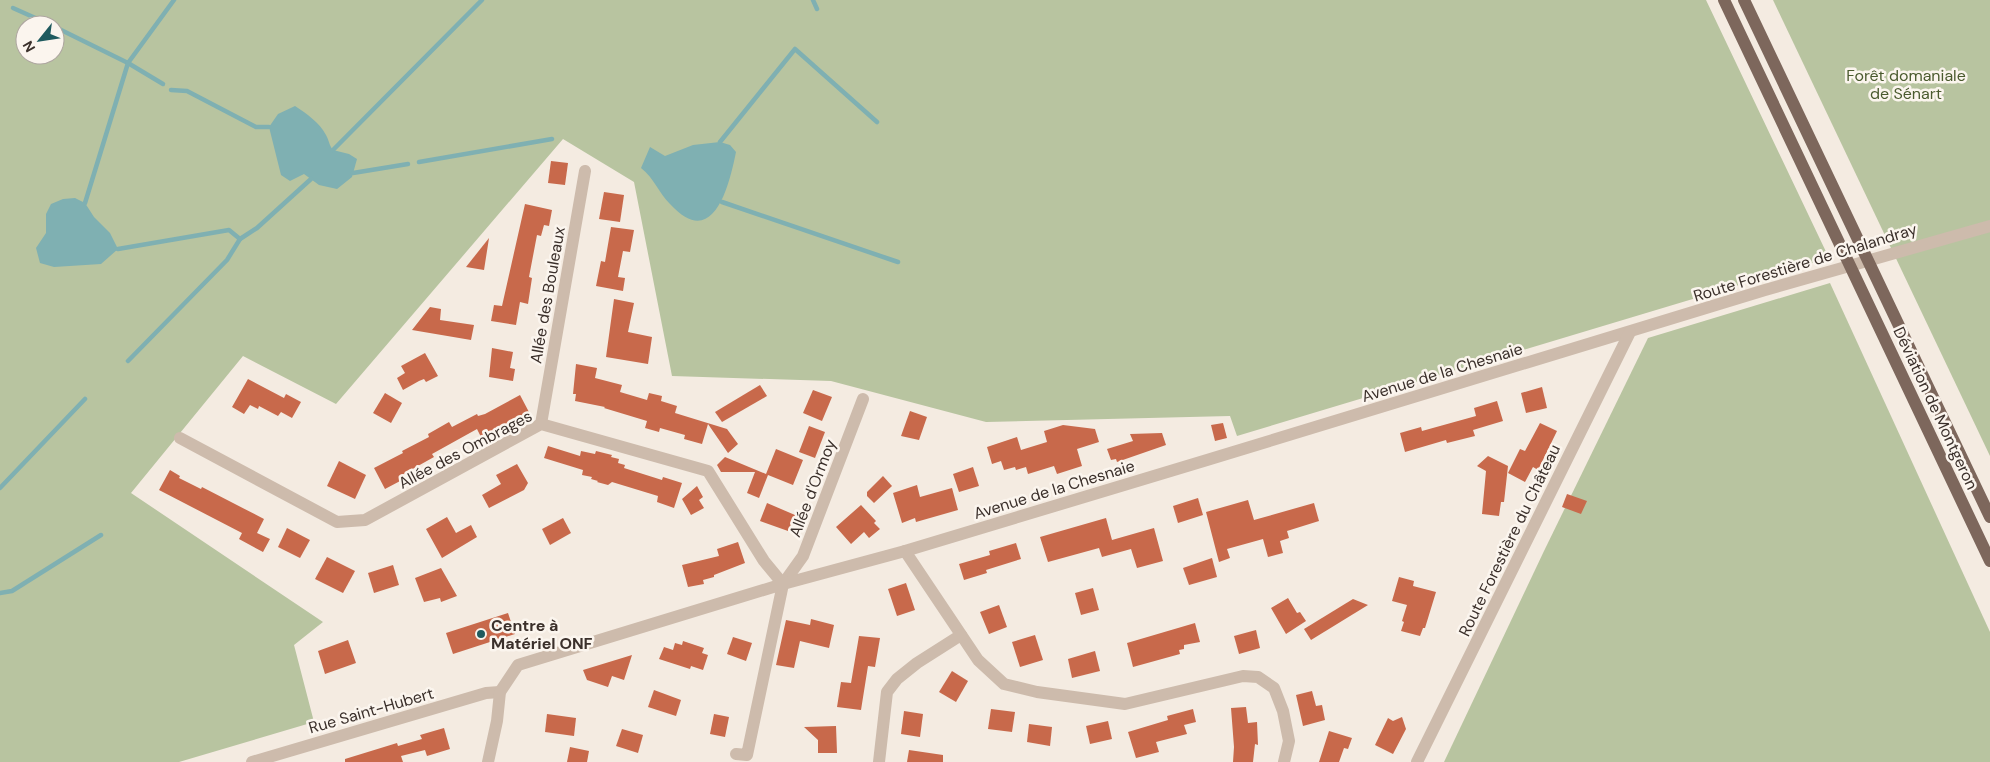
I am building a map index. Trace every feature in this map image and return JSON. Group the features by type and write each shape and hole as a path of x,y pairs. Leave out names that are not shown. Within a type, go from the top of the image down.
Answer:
{"main road":[{"name":"Déviation de Montgeron","path":"1724,0 1990,561"},
{"name":"Déviation de Montgeron","path":"1744,0 1990,517"}],"street":[{"name":"Allée des Bouleaux","path":"541,424 585,171"},
{"name":"Route Forestière de Chalandray","path":"1630,332 1765,290 1990,226"},
{"name":"Avenue de la Chesnaie","path":"500,692 518,666 783,584 905,550 1630,332"},
{"name":"Route Forestière du Château","path":"1417,762 1630,332"},
{"name":"Allée d'Ormoy","path":"783,584 803,556 863,399"},
{"name":"Allée des Ombrages","path":"180,438 337,522 365,520 541,424 708,471 764,561 783,584"},
{"path":"905,550 978,660 1004,684 1037,692 1124,704 1243,676 1258,677 1274,688 1284,711 1290,741 1284,762"},
{"path":"736,754 747,755 783,584"},
{"path":"879,762 887,692 897,680 917,663 961,635"},
{"path":"488,762 497,721 500,692"},
{"name":"Rue Saint-Hubert","path":"252,762 486,693 500,692"}],"green space":[{"path":"0,0 1706,0 1829,258 1237,436 1230,416 986,422 831,381 672,376 634,182 563,139 336,404 243,356 131,493 323,622 294,645 314,722 179,762 0,762"},
{"name":"Forêt domaniale de Sénart","path":"1773,0 1990,0 1990,456"},
{"path":"1830,283 1990,632 1990,762 1444,762 1648,338"}],"water":[{"path":"295,106 320,126 333,150 349,154 357,159 352,177 337,189 319,185 304,174 290,181 281,175 269,127 278,114"},
{"path":"720,142 730,145 736,152 729,182 716,209 708,217 697,221 685,217 670,204 641,168 650,147 665,156 693,145"},
{"path":"75,198 85,203 94,217 110,233 118,249 101,264 54,267 40,263 36,248 46,233 46,214 51,204 63,199"}],"building":[{"path":"551,161 568,163 565,185 548,183"},
{"path":"604,192 624,195 620,222 599,219"},
{"path":"525,204 552,210 549,226 544,225 541,236 537,235 529,277 532,278 528,304 520,302 516,325 491,321 494,305 502,306"},
{"path":"611,227 634,230 630,252 623,251 618,277 625,278 623,291 596,286 601,261 605,262"},
{"path":"489,238 484,270 466,267"},
{"path":"614,299 634,303 628,332 652,337 648,364 606,357"},
{"path":"430,307 441,309 440,320 474,325 471,340 412,330"},
{"path":"492,348 513,352 510,368 515,369 513,381 489,377"},
{"path":"425,353 438,376 426,382 424,379 419,381 403,390 397,378 405,373 401,366"},
{"path":"576,364 597,368 595,378 622,385 620,392 647,400 649,393 662,396 661,401 677,406 675,413 727,429 738,444 728,453 708,424 702,444 684,439 685,435 660,428 659,432 645,428 647,421 605,407 575,401 576,394 573,394"},
{"path":"248,379 284,398 286,394 301,402 292,418 281,412 278,416 259,406 258,409 250,405 244,414 232,407"},
{"path":"760,385 767,396 722,422 715,412"},
{"path":"1542,387 1547,408 1526,413 1521,393"},
{"path":"813,390 832,397 822,421 803,413"},
{"path":"385,393 402,403 391,423 373,413"},
{"path":"520,395 530,414 482,439 477,429 432,454 434,457 400,476 402,480 385,489 374,468 403,453 402,451 429,437 428,434 449,422 452,427 477,414 478,416 485,414"},
{"path":"1497,401 1503,421 1473,430 1475,436 1447,443 1446,440 1405,452 1400,433 1421,427 1422,431 1476,416 1474,408"},
{"path":"910,411 927,417 919,440 901,436"},
{"path":"1223,423 1227,438 1215,441 1211,425"},
{"path":"1540,423 1557,431 1538,470 1533,467 1525,482 1508,473 1520,449 1525,451"},
{"path":"1063,425 1095,429 1099,442 1077,449 1082,466 1057,474 1054,466 1028,474 1026,467 1016,470 1015,467 1004,470 1001,461 992,464 987,447 1017,437 1021,450 1047,442 1044,431"},
{"path":"809,426 825,432 815,458 799,452"},
{"path":"1162,433 1166,445 1117,462 1116,459 1111,460 1107,449 1133,441 1130,434"},
{"path":"548,446 580,456 581,451 595,454 596,451 612,455 611,457 619,459 618,463 625,465 624,468 662,480 663,477 682,483 674,508 657,502 658,496 612,482 608,485 597,482 591,479 592,477 582,475 583,470 544,458"},
{"path":"776,449 803,460 793,485 768,475 759,498 747,493 755,472 721,472 717,465 725,457 766,474"},
{"path":"1488,456 1508,466 1504,502 1501,502 1499,516 1482,514 1486,471 1477,466"},
{"path":"339,461 366,475 355,499 327,486"},
{"path":"517,464 528,483 524,490 489,508 482,495 501,484 496,475"},
{"path":"973,467 979,486 959,492 953,474"},
{"path":"170,470 180,476 179,478 201,489 202,487 264,519 257,533 270,539 263,552 239,539 242,533 159,490"},
{"path":"883,476 892,486 874,503 867,496 867,492"},
{"path":"917,485 920,497 952,488 958,510 916,522 915,518 902,523 893,493"},
{"path":"697,486 703,497 699,500 704,508 691,515 682,499"},
{"path":"1567,494 1587,501 1581,514 1562,507"},
{"path":"1198,498 1203,515 1178,523 1173,506"},
{"path":"1248,500 1254,520 1314,503 1319,521 1287,531 1289,538 1280,541 1283,553 1268,557 1263,539 1227,549 1230,558 1219,562 1206,512"},
{"path":"767,503 795,515 788,531 760,521"},
{"path":"861,505 876,521 874,523 880,529 869,538 864,532 851,544 836,527"},
{"path":"447,517 456,533 471,525 477,537 442,558 426,529"},
{"path":"563,518 571,533 550,545 542,529"},
{"path":"1106,518 1112,540 1154,528 1163,561 1137,568 1131,549 1102,557 1099,548 1048,562 1040,537"},
{"path":"287,528 310,540 300,558 278,547"},
{"path":"738,542 745,563 703,580 704,584 688,587 682,565 719,556 717,549"},
{"path":"1016,543 1021,559 986,570 987,573 964,580 959,564 990,555 989,551"},
{"path":"327,557 355,571 343,593 315,579"},
{"path":"1212,558 1217,577 1189,585 1183,568"},
{"path":"393,565 399,585 374,593 368,573"},
{"path":"441,568 457,596 441,602 440,598 424,602 415,578"},
{"path":"1399,577 1414,581 1413,586 1436,592 1425,628 1423,628 1420,636 1401,631 1407,605 1392,601"},
{"path":"906,583 915,610 897,616 888,589"},
{"path":"1093,588 1099,610 1081,615 1075,593"},
{"path":"1288,598 1297,613 1300,612 1306,621 1286,634 1271,608"},
{"path":"1353,599 1368,605 1311,640 1304,629"},
{"path":"999,605 1007,627 989,634 980,612"},
{"name":"Centre à Matériel ONF","path":"508,613 515,634 453,654 446,633"},
{"path":"811,619 834,625 829,648 800,641 794,668 776,665 786,620 810,625"},
{"path":"1195,623 1200,642 1184,645 1184,649 1179,650 1180,654 1133,667 1127,643"},
{"path":"1256,630 1260,648 1239,654 1234,636"},
{"path":"1035,635 1043,660 1020,667 1012,642"},
{"path":"859,636 880,638 875,667 868,666 861,710 837,707 841,682 851,683"},
{"path":"733,637 752,643 746,661 727,654"},
{"path":"348,640 356,663 325,674 318,651"},
{"path":"683,641 704,648 702,653 708,655 703,670 691,666 690,669 659,659 664,647 673,650 675,643 682,645"},
{"path":"1095,651 1100,671 1072,678 1068,659"},
{"path":"632,655 624,680 612,676 608,687 587,680 583,670"},
{"path":"952,671 968,681 956,702 939,692"},
{"path":"654,690 681,700 676,716 648,707"},
{"path":"1312,691 1316,706 1322,705 1325,720 1303,726 1296,695"},
{"path":"1246,707 1248,723 1257,722 1258,745 1255,744 1253,762 1233,762 1234,747 1231,708"},
{"path":"991,709 1015,712 1012,732 988,729"},
{"path":"1193,709 1196,722 1184,725 1187,734 1156,742 1159,752 1136,758 1128,732 1168,720 1167,716"},
{"path":"904,711 923,714 920,737 901,734"},
{"path":"547,714 576,718 574,736 545,732"},
{"path":"714,714 729,717 725,737 710,734"},
{"path":"1402,717 1406,729 1393,754 1375,745 1388,718 1393,721"},
{"path":"1108,721 1112,739 1090,744 1086,726"},
{"path":"1029,724 1052,727 1050,746 1027,742"},
{"path":"836,726 837,753 818,753 818,740 804,727"},
{"path":"444,728 450,749 427,756 425,750 401,756 403,762 345,762 345,759 397,743 398,746 422,739 420,735"},
{"path":"622,729 643,735 638,753 616,746"},
{"path":"1329,731 1352,738 1348,749 1344,748 1339,762 1319,762"},
{"path":"570,747 589,751 587,762 567,762"},
{"path":"909,750 943,755 943,762 907,762"}],"waterway":[{"path":"85,203 128,63 174,0"},
{"path":"333,150 482,0"},
{"path":"813,0 817,9"},
{"path":"13,8 29,15"},
{"path":"65,32 128,63 163,84"},
{"path":"720,142 795,49 877,122"},
{"path":"171,90 187,91 256,127 269,127"},
{"path":"419,162 552,139"},
{"path":"353,173 408,164"},
{"path":"128,361 227,260 240,239 257,228 311,179"},
{"path":"722,202 898,262"},
{"path":"118,249 229,230 240,239"},
{"path":"0,488 85,399"},
{"path":"0,593 12,591 101,535"}],"place":[{"name":"Centre à Matériel ONF","path":"481,634"}]}
